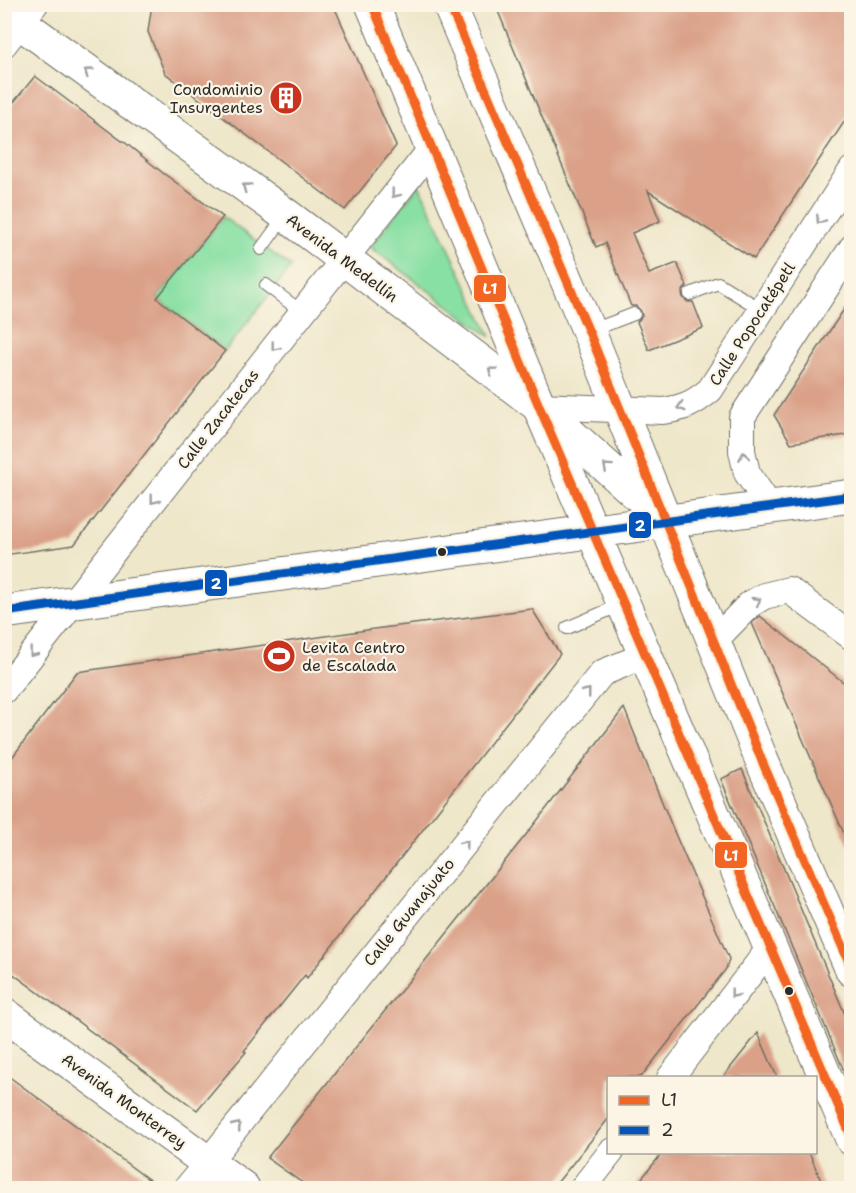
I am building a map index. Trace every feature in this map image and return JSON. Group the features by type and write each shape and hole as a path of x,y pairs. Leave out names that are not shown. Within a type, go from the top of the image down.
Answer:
{"main road":[{"path":"372,4 539,406 852,1139"},
{"path":"449,4 589,332 762,760 852,970"},
{"name":"Avenida Medellín","path":"16,21 286,215 539,406 666,520"},
{"path":"4,612 852,496"},
{"name":"Avenida Monterrey","path":"4,1014 243,1188"}],"street":[{"name":"Calle Zacatecas","path":"4,690 432,148"},
{"name":"Calle Popocatépetl","path":"539,406 663,411 675,410 698,401 710,390 852,170"},
{"path":"770,507 747,473 742,451 742,417 852,248"},
{"path":"714,641 749,605 764,597 789,590 852,638"},
{"name":"Calle Guanajuato","path":"187,1188 602,673 646,655"},
{"path":"671,1076 771,948"},
{"path":"583,1188 609,1154"}],"lane":[{"path":"261,249 286,215"},
{"path":"690,294 718,283 762,310"},
{"path":"266,285 302,312"},
{"path":"589,332 634,314"},
{"path":"567,628 624,604"}],"green space":[{"path":"419,185 491,337 370,247"},
{"path":"223,217 291,267 225,351 157,298"}],"building":[{"name":"Condominio Insurgentes","path":"152,4 333,4 396,146 345,210 165,73 148,32"},
{"path":"495,4 852,4 852,110 754,259 648,191 660,221 632,233 649,274 677,263 687,286 682,292 683,298 688,302 693,302 703,328 649,350 637,322 642,316 641,311 636,306 631,306 605,243 596,247"},
{"path":"35,76 223,217 157,298 225,351 74,545 4,555 4,114"},
{"path":"852,297 852,434 791,443 774,415"},
{"path":"532,609 560,654 307,978 305,975 244,1051 246,1052 197,1110 4,967 4,768 77,672 374,629"},
{"path":"760,616 852,689 852,852 752,623"},
{"path":"624,708 729,959 726,969 642,1076 607,1076 607,1120 553,1188 310,1188 267,1158 533,826"},
{"path":"742,769 852,1031 852,1090 721,779"},
{"path":"758,1033 777,1076 724,1076"},
{"path":"4,1073 75,1125 160,1188 4,1188"},
{"path":"661,1154 810,1154 824,1188 634,1188"}],"transit line":[{"name":"L1","path":"372,4 539,406 852,1138"},
{"name":"L1","path":"449,4 589,332 762,761 852,969"},
{"name":"2","path":"4,612 852,496"}],"place":[{"name":"Condominio Insurgentes","path":"286,98"},
{"name":"Levita Centro de Escalada","path":"279,656"}]}
